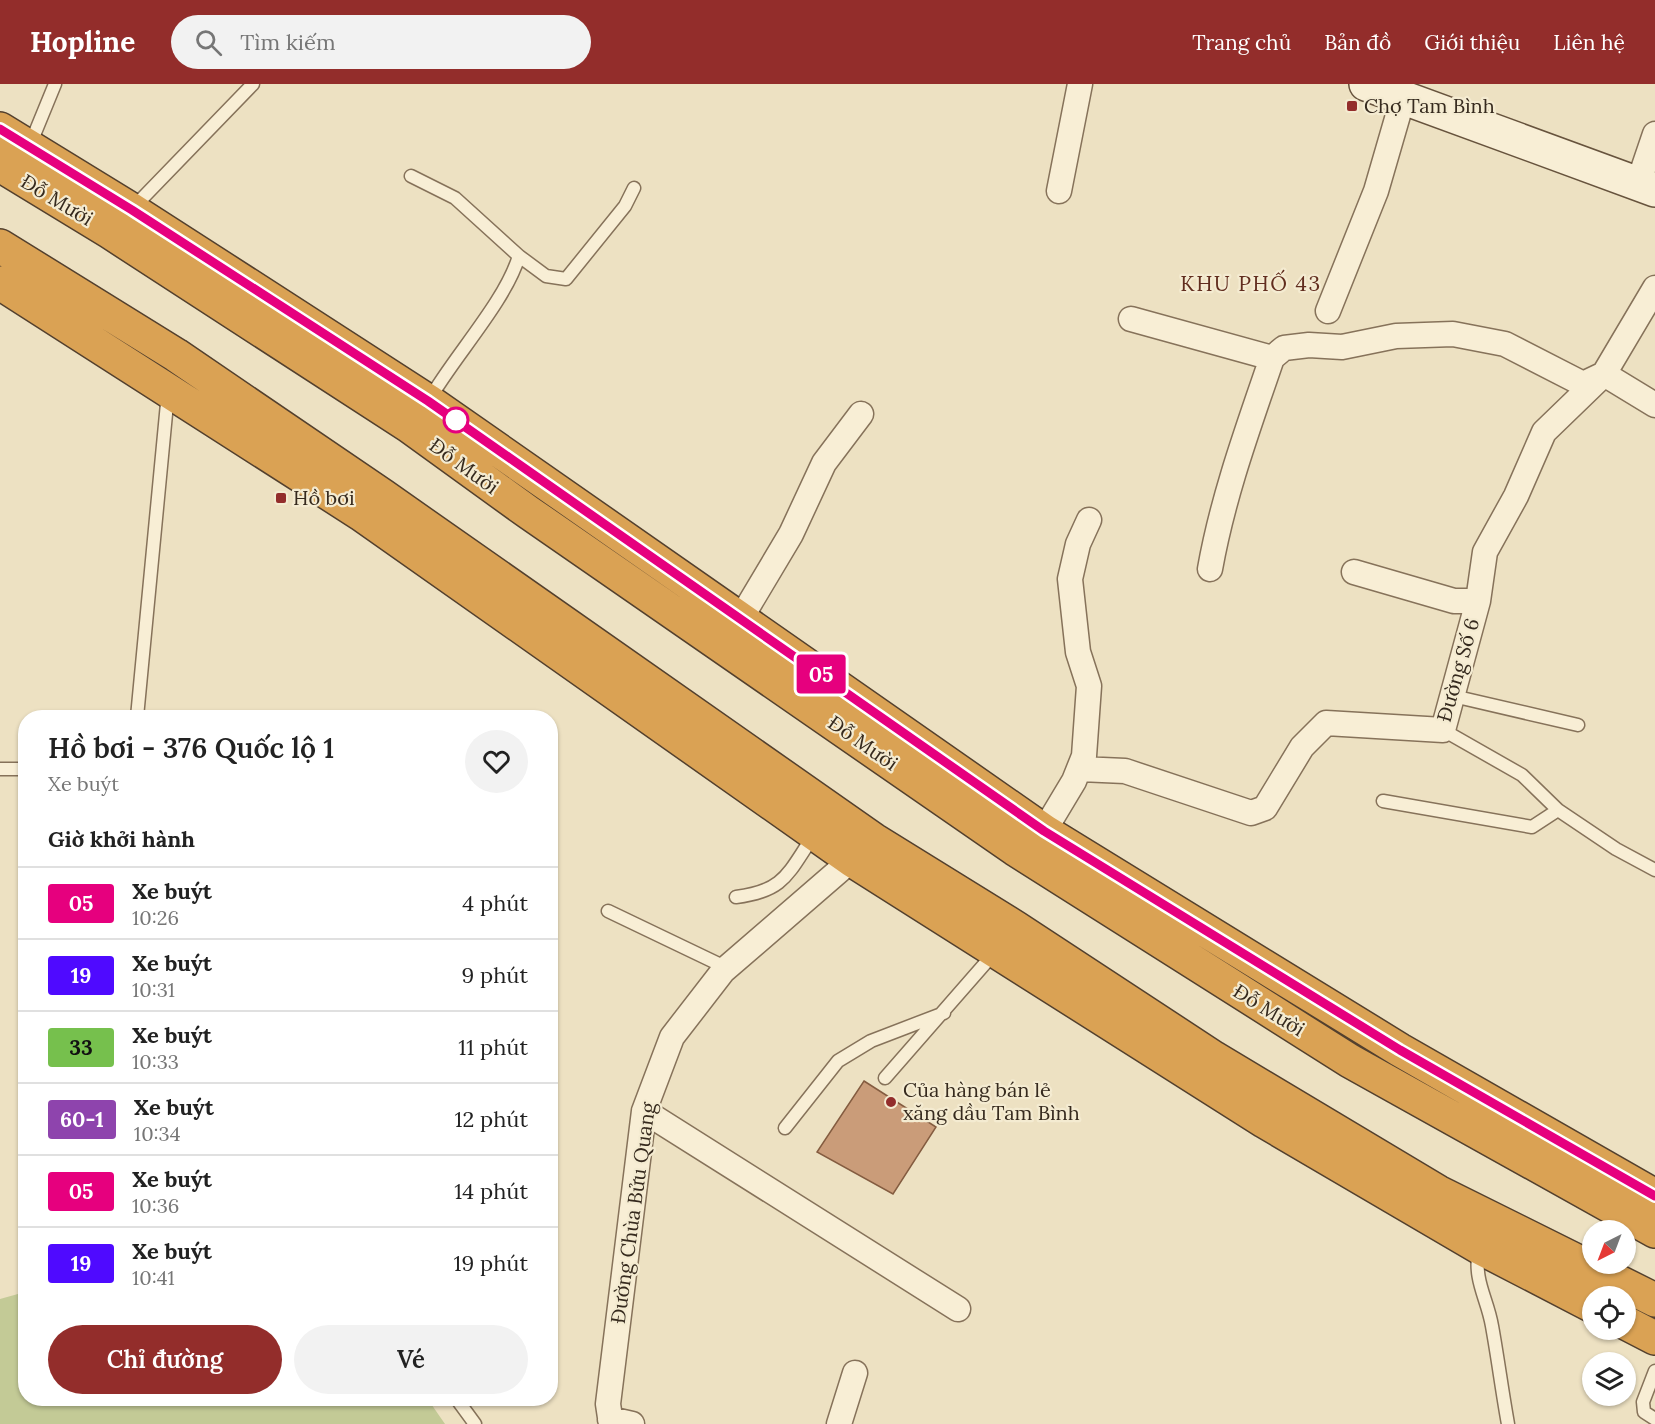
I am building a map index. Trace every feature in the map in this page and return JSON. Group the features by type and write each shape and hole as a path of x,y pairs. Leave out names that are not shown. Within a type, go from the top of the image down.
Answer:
{"highway":[{"name":"Đỗ Mười","path":"0,129 132,210 428,401 1044,831 1400,1050 1655,1196"},
{"name":"Đỗ Mười","path":"0,165 129,244 409,426 528,513 1015,849 1350,1061 1655,1231"},
{"path":"0,246 176,355 393,502 863,850 1006,939 1174,1032 1438,1192 1655,1300"},
{"path":"0,283 361,514 815,834 863,850"},
{"path":"1006,939 1133,1037 1264,1121 1479,1247 1582,1300"},
{"path":"1133,1037 1174,1032"},
{"path":"1636,1328 1655,1338"}],"street":[{"path":"1059,191 1080,84"},
{"path":"1366,84 1647,187 1655,134"},
{"path":"1328,311 1376,191 1403,98"},
{"name":"Đường Số 6","path":"1080,769 1125,771 1251,813 1265,808 1302,747 1326,723 1443,730 1478,601 1485,552 1516,496 1544,432 1604,374 1655,288"},
{"path":"1131,319 1272,358"},
{"path":"1210,569 1218,522 1272,358 1284,348 1310,345 1342,347 1396,336 1453,334 1505,344 1583,384 1604,374 1655,405"},
{"path":"741,618 791,534 824,463 861,414"},
{"path":"1044,831 1080,769 1084,756 1089,686 1078,652 1070,579 1078,544 1089,520"},
{"path":"1354,572 1454,601 1478,601"},
{"name":"Đường Chùa Bửu Quang","path":"618,1422 608,1404 644,1111 672,1037 727,968 863,850"},
{"path":"644,1111 958,1309"},
{"path":"839,1424 855,1373"}],"lane":[{"path":"30,146 55,84"},
{"path":"132,210 253,84"},
{"path":"411,176 455,198 519,256 546,276 566,279 625,206 634,188"},
{"path":"428,401 447,369 512,278 519,256"},
{"path":"138,710 168,389"},
{"path":"1453,696 1578,725"},
{"path":"1443,730 1522,775 1558,810 1616,849 1655,870"},
{"path":"0,768 18,769"},
{"path":"1383,801 1532,827 1558,810"},
{"path":"736,897 761,894 780,884 815,834"},
{"path":"608,911 727,968"},
{"path":"885,1078 944,1013 1006,939"},
{"path":"785,1128 838,1061 871,1041 944,1013"},
{"path":"1479,1247 1476,1265 1481,1294 1492,1322 1508,1424"},
{"path":"1655,1371 1643,1402 1644,1412 1655,1419"},
{"path":"462,1406 475,1424"}],"green space":[{"path":"18,1294 18,1406 433,1406 445,1424 0,1424 0,1299"}],"building":[{"path":"864,1081 936,1127 893,1194 817,1152"}],"bus line":[{"name":"05","path":"0,129 132,210 428,401 1044,831 1400,1050 1655,1196"}],"place":[{"name":"Chợ Tam Bình","path":"1352,106"},
{"name":"Hồ bơi","path":"281,498"},
{"name":"Của hàng bán lẻ xăng dầu Tam Bình","path":"891,1102"}],"district":[{"name":"KHU PHỐ 43","path":"1251,284"}]}
